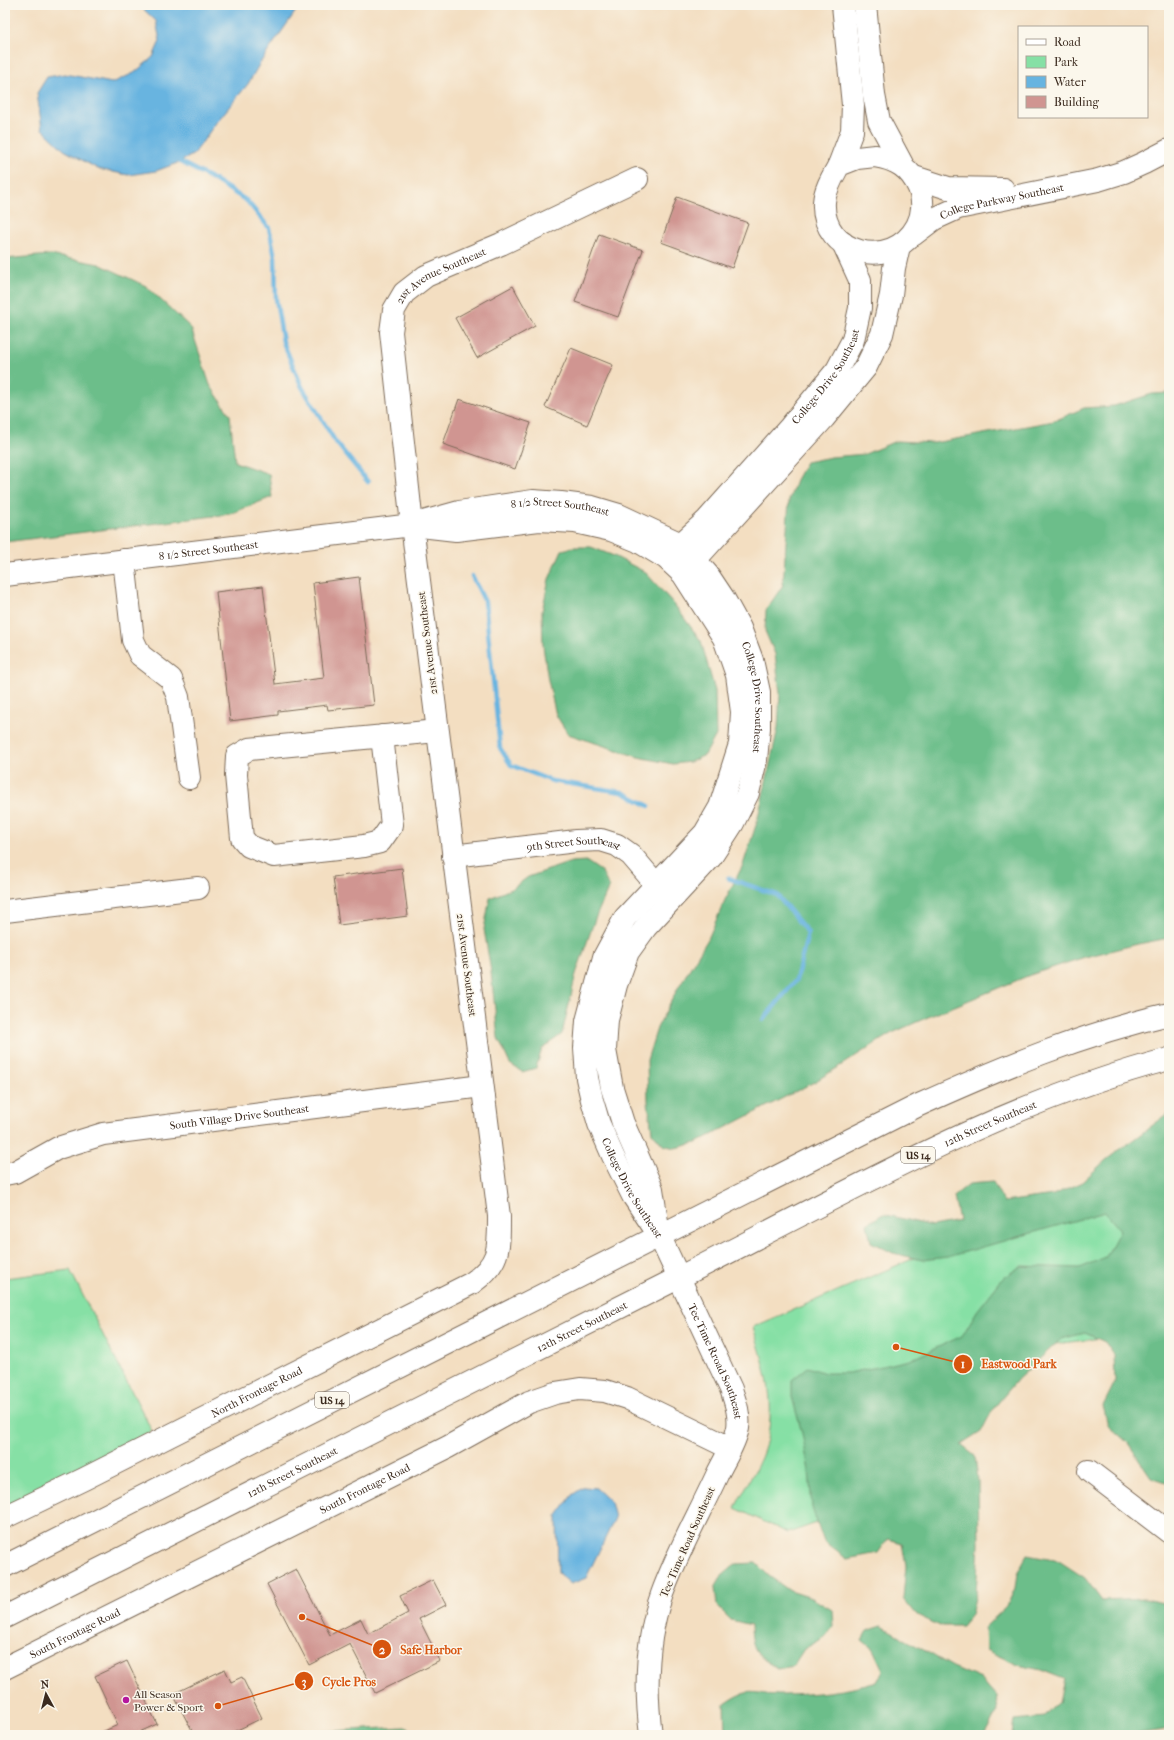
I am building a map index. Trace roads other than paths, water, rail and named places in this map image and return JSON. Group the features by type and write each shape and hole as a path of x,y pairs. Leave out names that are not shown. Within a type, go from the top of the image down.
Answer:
{"street":[{"path":"843,5 853,105 852,131 839,165 831,180 824,201 826,216 833,232 843,243 858,251 872,254 889,251 906,241 920,219 922,202 921,193 879,121 874,95 865,5"},
{"name":"College Parkway Southeast","path":"906,241 934,219 958,208 1098,180 1138,166 1169,150"},
{"path":"839,165 857,158 875,156 888,158 909,171"},
{"name":"College Parkway Southeast","path":"909,171 948,188 995,189 1098,180"},
{"name":"21st Avenue Southeast","path":"497,1254 499,1216 437,731 412,525 391,332 394,310 404,293 426,276 501,244 637,179"},
{"name":"College Drive Southeast","path":"689,567 824,418 866,367 882,334 906,241"},
{"name":"College Drive Southeast","path":"674,551 706,520 790,427 837,370 853,340 860,308 860,280 843,243"},
{"name":"8 1/2 Street Southeast","path":"5,575 412,525 456,530 539,520 574,522 611,530 638,541 674,551 689,567"},
{"path":"124,560 133,640 140,655 171,679 178,697 189,778"},
{"name":"College Drive Southeast","path":"659,1235 633,1196 599,1124 587,1078 585,1048 587,1021 604,957 625,918 705,833 720,807 740,744 742,712 737,675 724,638 689,567"},
{"name":"College Drive Southeast","path":"659,1235 652,1188 623,1123 612,1088 605,1050 607,1020 616,985 628,952 646,927 711,857 733,823 748,793 756,760 759,728 759,692 752,660 742,634 724,599 708,575 689,567"},
{"path":"382,736 392,825 380,842 364,846 274,856 249,846 242,838 236,775 237,756 249,749 382,736 437,731"},
{"name":"9th Street Southeast","path":"453,856 576,841 602,840 617,845 631,854 657,884 670,902"},
{"path":"5,911 198,888"},
{"name":"US 14","path":"5,1566 913,1108 985,1075 1039,1053 1094,1034 1169,1014"},
{"name":"12th Street Southeast","path":"5,1617 916,1157 997,1119 1070,1090 1135,1068 1169,1059"},
{"name":"South Village Drive Southeast","path":"5,1174 15,1172 58,1148 103,1134 482,1086"},
{"path":"659,1235 679,1278"},
{"name":"North Frontage Road","path":"5,1516 91,1475 472,1283 486,1272 497,1254"},
{"name":"Tee Time Rroad Southeast","path":"679,1278 731,1389 737,1406 738,1428 730,1448"},
{"name":"South Frontage Road","path":"5,1668 448,1447 529,1402 555,1392 580,1389 605,1391 627,1398 730,1448"},
{"name":"Tee Time Road Southeast","path":"651,1735 647,1673 654,1623 662,1594 730,1448"},
{"path":"1089,1471 1169,1532"}],"water":[{"path":"139,5 300,5 260,63 248,84 215,124 194,154 180,162 156,171 128,175 98,169 64,150 42,129 37,93 47,77 65,74 112,83 134,73 153,57 160,41 156,21"},
{"path":"584,1487 596,1488 611,1502 615,1518 586,1578 571,1584 558,1573 557,1517 572,1495"}],"waterway":[{"path":"180,162 213,179 247,201 269,228 275,257 276,299 283,342 302,387 335,441 368,482"},
{"path":"472,576 485,602 500,748 511,765 552,781 622,792 649,806"},
{"path":"728,878 777,895 808,933 796,980 763,1020"}],"place":[{"name":"Eastwood Park","path":"896,1347"},
{"name":"Safe Harbor","path":"302,1617"},
{"name":"All Season Power & Sport","path":"126,1700"},
{"name":"Cycle Pros","path":"218,1706"}]}
